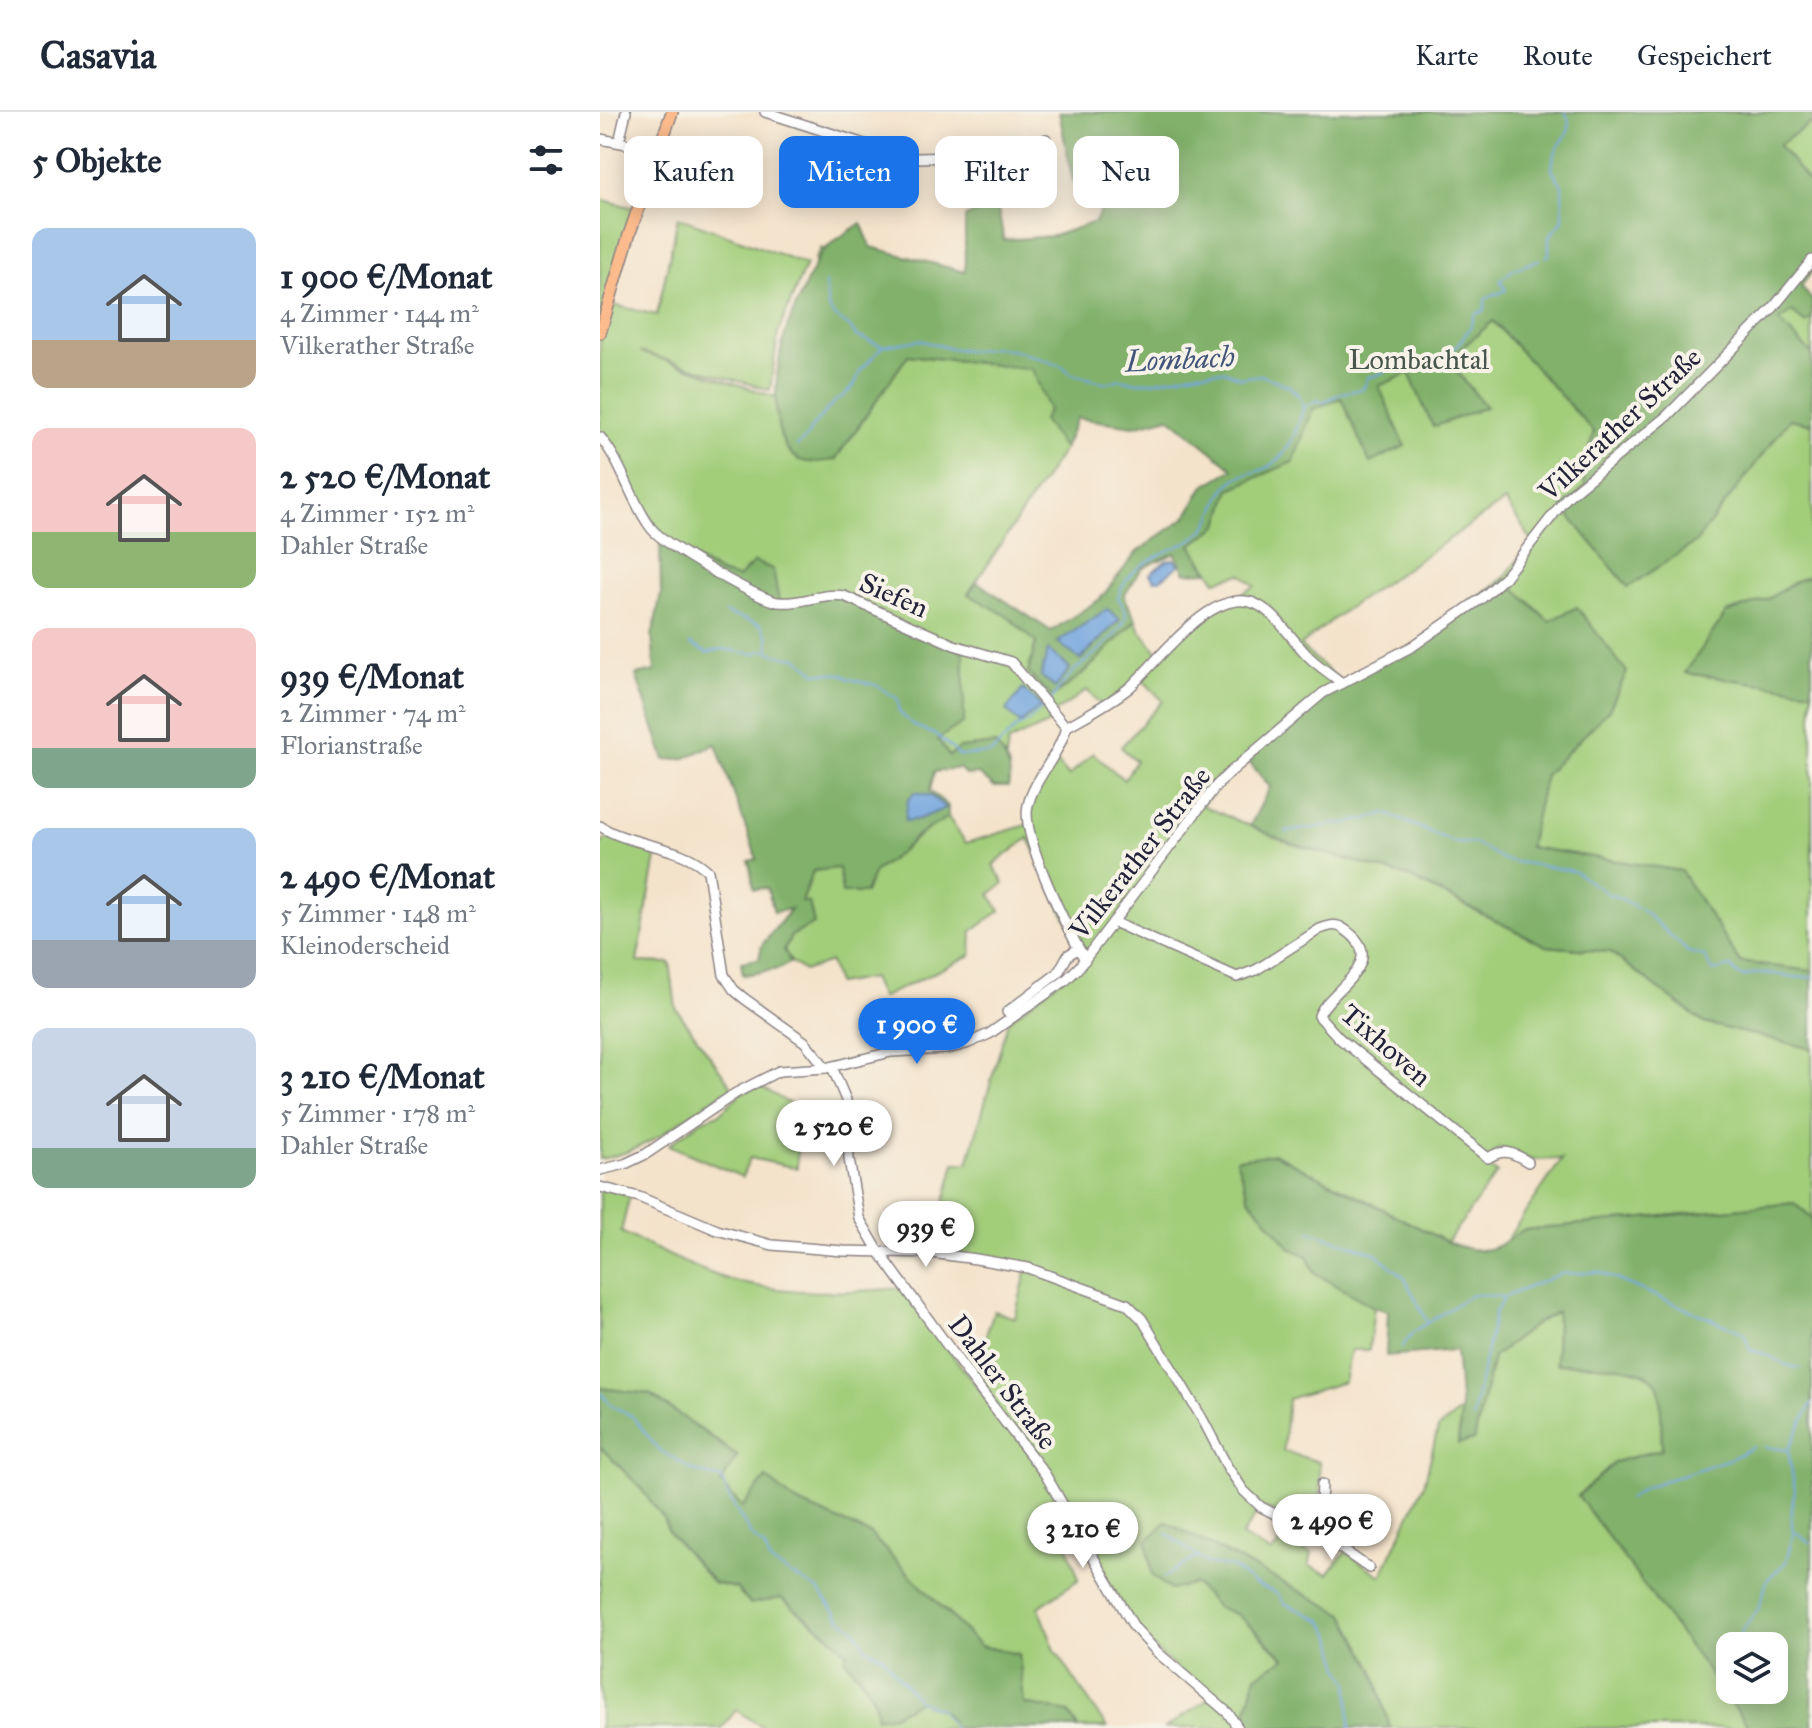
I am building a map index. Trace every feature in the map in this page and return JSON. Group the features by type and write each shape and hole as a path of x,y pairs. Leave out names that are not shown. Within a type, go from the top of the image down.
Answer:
{"main road":[{"path":"664,136 672,112"},
{"path":"600,333 639,208"}],"street":[{"path":"619,142 626,112"},
{"path":"765,112 886,151 916,158 935,158"},
{"path":"600,139 624,143"},
{"name":"Vilkerather Straße","path":"600,1170 625,1164 656,1149 759,1080 785,1069 829,1067 891,1052 947,1049 976,1040 1066,980 1085,960 1216,786 1310,702 1413,646 1482,598 1504,578 1567,497 1667,416 1773,308 1812,260"},
{"name":"Siefen","path":"600,437 616,460 649,525 664,540 768,599 789,602 825,594 844,596 954,645 1011,662 1066,727"},
{"path":"1085,960 1034,848 1028,825 1028,805 1061,744 1066,727 1128,688 1159,654 1206,615 1231,601 1248,602 1264,609 1311,659 1342,683"},
{"name":"Dahler Straße","path":"600,826 623,838 696,862 708,871 724,975 734,990 805,1042 829,1067 846,1100 849,1159 859,1218 878,1250 1045,1474 1134,1627 1157,1652 1228,1713 1238,1728"},
{"name":"Tixhoven","path":"1113,922 1237,977 1256,970 1320,929 1330,925 1345,929 1358,943 1360,964 1349,983 1323,1007 1319,1016 1322,1022 1488,1158 1499,1152 1513,1152 1528,1162"},
{"path":"1008,1008 1058,973 1068,955 1078,949"},
{"path":"600,1187 639,1197 717,1230 772,1245 843,1251 931,1253 1028,1268 1089,1288 1135,1309 1244,1491 1268,1511 1313,1529 1369,1568"},
{"path":"1313,1529 1320,1521 1322,1484"}],"green space":[{"name":"Lombachtal","path":"1059,112 1812,112 1812,122 1779,145 1812,186 1812,272 1801,286 1812,300 1812,318 1806,323 1792,312 1779,321 1812,354 1812,424 1790,419 1695,543 1628,587 1562,507 1585,487 1583,470 1594,432 1493,321 1448,360 1486,407 1433,427 1409,373 1379,386 1405,446 1370,463 1341,398 1313,409 1293,462 1230,489 1219,525 1191,545 1208,572 1185,573 1175,553 1142,568 1124,596 1136,620 1085,672 1052,697 1028,673 1036,642 1007,616 968,594 977,582 1051,631 1100,599 1137,552 1186,517 1203,487 1233,469 1169,417 1134,426 1077,418 1064,449 1043,420 1049,409 1032,369 908,355 835,460 821,462 802,461 788,450 781,436 776,400 782,345 808,279 826,249 861,223 871,247 965,272 965,217 989,208 998,208 1004,240 1053,236 1095,222 1102,208 1179,208 1179,136 1073,136 1073,182"},
{"path":"1812,122 1812,186 1778,145"},
{"name":"Lombachtal","path":"600,199 624,205 624,208 638,209 609,304 657,315 678,217 806,264 778,333 770,390 640,352 776,397 780,432 799,460 848,442 908,355 1022,368 815,273 815,259 821,248 826,250 827,272 1533,278 1476,335 1493,321 1594,432 1583,470 1695,543 1790,419 1812,424 1812,575 1768,599 1726,613 1686,673 1812,691 1812,971 1740,962 1681,871 1529,847 1544,775 1609,710 1549,621 1504,578 1532,541 1505,501 1341,613 1300,646 1342,683 1310,702 1201,805 1289,843 1409,877 1546,946 1610,952 1704,1023 1812,1049 1812,1219 1794,1203 1523,1230 1504,1244 1562,1159 1532,1160 1499,1148 1484,1164 1497,1173 1447,1242 1275,1154 1315,1273 1374,1307 1369,1350 1351,1350 1344,1382 1288,1399 1283,1451 1319,1462 1321,1512 1317,1527 1261,1507 1242,1536 1271,1553 1281,1542 1312,1554 1309,1566 1328,1574 1345,1552 1381,1576 1424,1485 1438,1428 1461,1411 1458,1443 1474,1440 1493,1357 1537,1323 1557,1312 1556,1364 1627,1368 1652,1378 1658,1386 1662,1449 1615,1462 1578,1496 1716,1682 1716,1704 1732,1704 1750,1728 1390,1728 1373,1669 1195,1584 1217,1607 1238,1615 1285,1659 1256,1677 1242,1728 1166,1728 1210,1698 1144,1640 1081,1537 1067,1545 1079,1579 1039,1607 1055,1650 1107,1728 1078,1728 1067,1712 1024,1704 1019,1654 980,1646 870,1534 796,1502 767,1479 743,1508 721,1483 737,1455 650,1394 600,1388 600,1187 630,1195 621,1232 719,1276 754,1286 796,1291 900,1288 1025,1448 973,1374 994,1311 1015,1318 1027,1268 931,1253 955,1163 968,1163 1008,1021 1085,960 1029,838 993,865 1004,883 990,894 1000,911 972,931 971,955 881,998 872,978 837,984 830,962 804,971 791,962 784,950 813,871 839,867 874,872 948,817 966,843 1027,825 1027,812 1053,758 1069,776 1093,753 1124,780 1136,761 1121,747 1163,701 1140,677 1102,706 1087,690 1054,713 1042,705 1054,719 1008,743 1006,758 995,744 961,748 949,756 937,739 964,722 964,652 779,602 739,578 722,574 664,540 600,434","holes":["1049,409 1294,409 1255,478 1230,489 1219,525 1191,545 1216,581 1241,574 1255,586 1206,615 1159,654 1139,629 1136,620 1085,672 1053,697 1028,673 1036,642 1007,616 968,594 1064,449 1044,420"]},
{"path":"1792,312 1806,323 1812,318 1812,354 1779,321"},
{"path":"664,540 722,574 738,578 754,562 773,569 779,602 831,594 964,652 964,722 938,739 949,756 960,748 995,744 1009,769 1008,787 994,787 979,774 966,775 959,768 934,772 930,791 948,806 948,817 915,837 874,872 865,893 842,893 839,868 813,871 801,902 809,902 814,924 791,936 784,950 791,962 779,969 743,975 741,962 759,959 762,945 791,909 774,912 767,888 754,889 749,861 757,859 716,744 685,758 665,760 636,675 655,671 652,636 661,594 660,544"},
{"path":"1812,575 1812,691 1685,673 1726,613 1768,599"},
{"path":"1504,578 1549,621 1577,607 1627,672 1609,710 1545,775 1529,847 1681,871 1740,962 1812,971 1812,1049 1704,1023 1610,952 1546,946 1409,877 1289,843 1250,826 1270,787 1246,758 1310,702 1413,646"},
{"path":"614,834 647,845 656,858 637,962 670,963 676,1008 732,1087 653,1140 619,1155 600,1159 600,844"},
{"path":"759,1086 797,1108 797,1168 750,1158 742,1177 669,1145 702,1120 719,1114 740,1094"},
{"path":"1275,1154 1447,1242 1478,1250 1494,1247 1522,1230 1794,1203 1812,1219 1812,1728 1750,1728 1732,1704 1788,1704 1788,1632 1716,1632 1716,1682 1578,1496 1615,1462 1662,1449 1659,1391 1652,1378 1627,1368 1556,1364 1557,1312 1537,1323 1493,1357 1474,1440 1458,1444 1461,1411 1456,1350 1386,1356 1388,1311 1374,1307 1315,1273 1307,1256 1290,1248 1249,1198 1236,1159"},
{"path":"600,1388 650,1394 737,1456 721,1483 742,1507 766,1478 796,1502 870,1534 980,1646 1019,1654 1024,1704 1068,1712 1078,1728 954,1728 944,1712 919,1701 893,1715 876,1718 871,1693 845,1659 848,1653 830,1636 781,1598 750,1604 736,1588 714,1583 670,1534 663,1518 639,1486 600,1447"},
{"path":"600,1447 639,1486 663,1518 670,1534 713,1583 736,1588 750,1603 781,1598 830,1636 848,1653 845,1660 865,1684 877,1713 893,1715 919,1701 943,1712 954,1728 764,1728 736,1710 722,1728 600,1728"},
{"path":"1166,1522 1344,1614 1373,1669 1390,1728 1242,1728 1256,1676 1285,1658 1238,1615 1217,1607 1195,1584 1170,1590 1152,1575 1147,1541"}],"water":[{"path":"1174,559 1179,565 1160,580 1154,580 1150,574 1166,561"},
{"path":"1107,609 1120,619 1080,660 1058,642"},
{"path":"1048,650 1070,668 1055,688 1041,676"},
{"path":"1023,689 1041,706 1020,724 1006,710"},
{"path":"915,792 931,796 946,808 905,821 908,800"}],"waterway":[{"name":"Lombach","path":"1546,257 1549,255 1549,237 1563,220 1562,185 1552,170 1554,156 1568,130 1565,112"},
{"name":"Lombach","path":"797,446 834,402 855,384 860,371 883,346 919,340 954,349 972,351 994,347 1021,352 1062,366 1072,374 1106,383 1121,379 1152,382 1199,372 1225,371 1241,378 1261,375 1289,386 1301,398 1303,408 1317,400 1323,402 1342,393 1363,389 1368,377 1401,365 1406,356 1431,361 1445,355 1465,336 1475,314 1485,310 1485,299 1506,290 1500,280 1514,269 1539,260"},
{"path":"825,283 828,307 833,315 850,327 856,336 882,346"},
{"path":"1051,700 1072,673 1120,629 1126,615 1118,598 1131,575 1151,559 1204,530 1225,488 1233,480 1276,461 1293,437 1303,409"},
{"path":"725,613 761,625 768,637 769,649"},
{"path":"690,644 707,653 722,649 755,654 761,650 796,657 816,673 843,674 849,679 876,685 898,699 899,712 913,725 938,736 960,756 991,753 1042,708"},
{"path":"1286,832 1363,820 1385,813 1456,843 1475,843 1504,860 1574,871 1608,894 1646,913 1688,952 1704,956 1713,971 1731,967 1744,977 1761,973 1812,977"},
{"path":"1309,1231 1375,1253 1404,1277 1428,1323 1472,1294 1505,1297 1560,1274 1599,1272 1744,1333 1750,1350 1801,1368"},
{"path":"1472,1419 1495,1312 1504,1298"},
{"path":"1402,1347 1413,1332 1427,1323"},
{"path":"600,1392 611,1405 632,1416 658,1449 694,1471 722,1479 730,1500 751,1535 765,1548 770,1562 818,1590 841,1620 855,1629 866,1648 882,1656 919,1701 940,1709 954,1728"},
{"path":"1742,1632 1759,1608 1767,1580 1786,1562 1793,1535 1791,1511 1795,1490 1788,1450 1812,1403"},
{"path":"1628,1499 1646,1487 1732,1458 1753,1447"},
{"path":"1765,1447 1787,1450"},
{"path":"1795,1531 1809,1543"},
{"path":"1167,1534 1208,1564 1232,1567 1253,1583 1278,1594 1284,1603 1323,1621 1334,1641 1339,1665 1349,1682 1350,1728"},
{"path":"1164,1577 1197,1557"}]}
